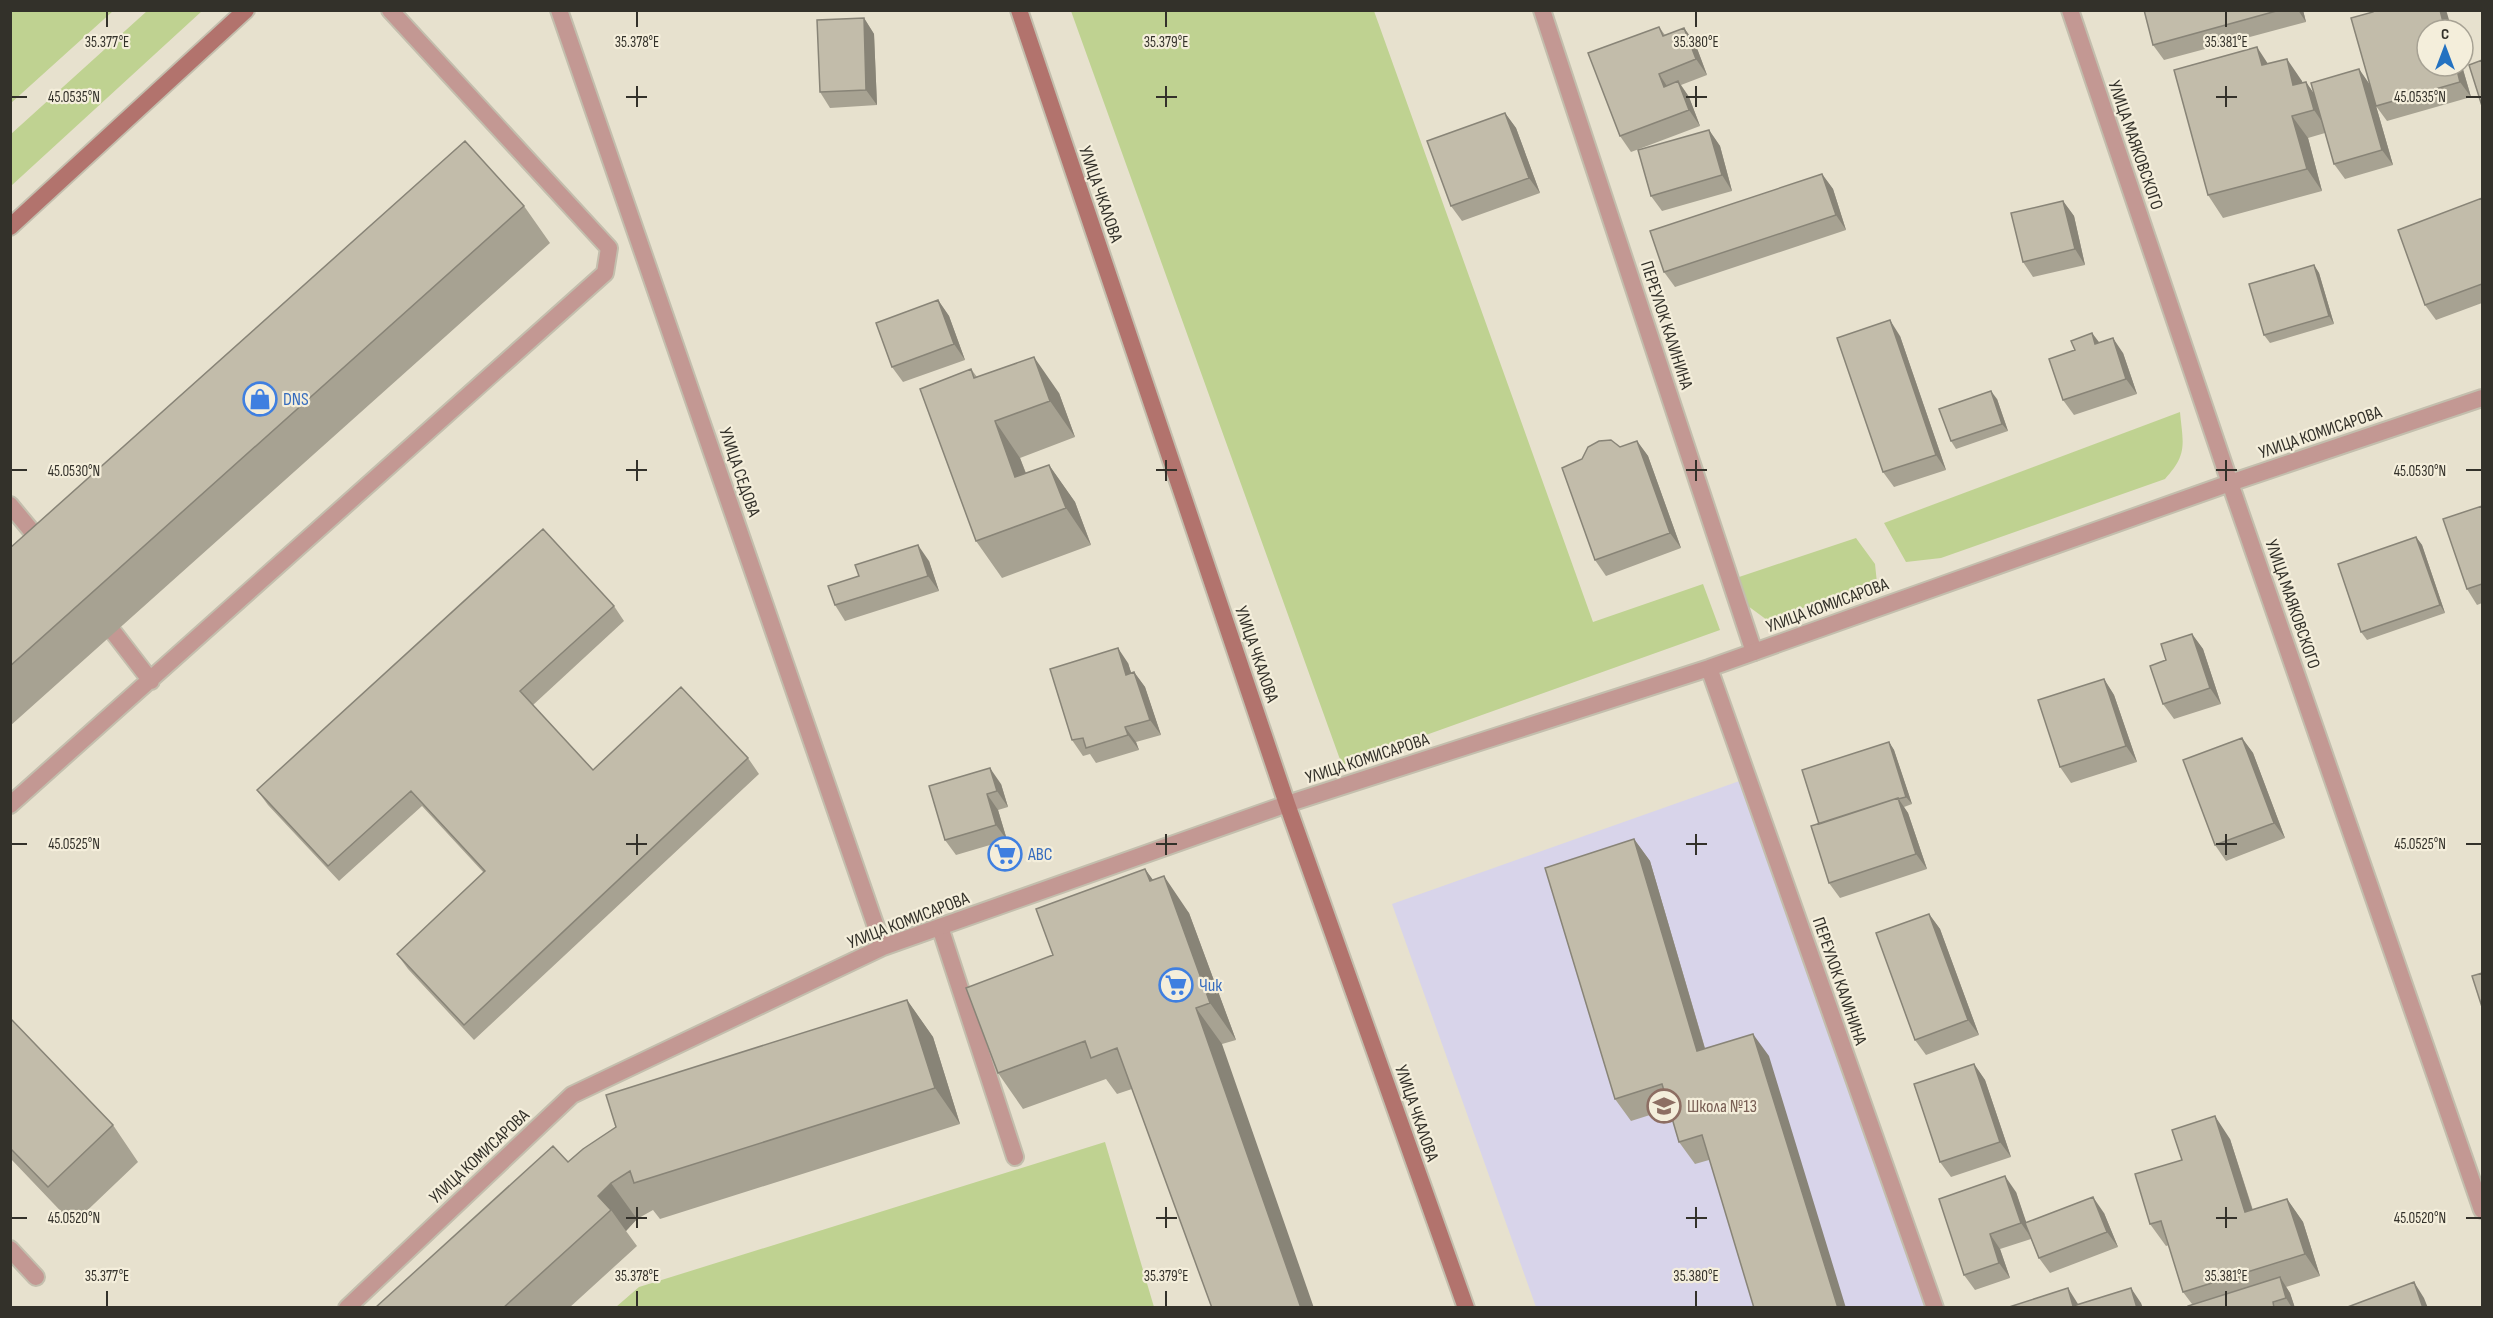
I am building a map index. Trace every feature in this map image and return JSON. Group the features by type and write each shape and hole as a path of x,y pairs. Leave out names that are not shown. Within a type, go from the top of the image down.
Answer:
{"main road":[{"path":"10,227 136,114 246,10"},
{"name":"УЛИЦА ЧКАЛОВА","path":"1019,10 1287,804 1466,1308"}],"street":[{"path":"10,804 151,681 605,273 609,248 390,10"},
{"name":"УЛИЦА СЕДОВА","path":"559,10 883,947"},
{"name":"ПЕРЕУЛОК КАЛИНИНА","path":"1542,10 1754,652"},
{"name":"УЛИЦА МАЯКОВСКОГО","path":"2070,10 2230,483 2482,1210"},
{"name":"УЛИЦА КОМИСАРОВА","path":"347,1308 572,1095 883,947 1287,804 1709,668 2230,483 2482,398"},
{"path":"10,505 52,556"},
{"path":"114,633 151,681"},
{"name":"ПЕРЕУЛОК КАЛИНИНА","path":"1709,668 1935,1308"},
{"path":"940,927 1015,1157"},
{"path":"10,1249 36,1277"}],"shaded area":[{"name":"Школа №13","path":"1748,778 1935,1307 1536,1307 1392,904"}],"green space":[{"path":"11,10 113,10 113,11 11,103"},
{"path":"147,11 202,11 11,186 11,134"},
{"path":"1071,11 1374,11 1593,622 1703,584 1720,630 1342,765"},
{"path":"2180,412 2181,455 2165,479 1941,558 1906,562 1884,523"},
{"path":"1856,538 1875,564 1877,583 1767,620 1748,606 1739,577"},
{"path":"1105,1142 1154,1307 616,1307 639,1287"}],"building":[{"path":"2144,10 2280,10 2153,45"},
{"path":"2373,10 2440,10 2442,18 2415,18 2415,78 2459,78 2460,82 2376,106 2351,18 2373,12"},
{"path":"864,18 866,90 820,92 817,20"},
{"path":"1659,27 1663,36 1684,28 1696,59 1659,74 1664,87 1678,81 1689,110 1620,136 1588,53"},
{"path":"2257,47 2262,65 2287,59 2293,85 2306,82 2314,110 2292,116 2307,169 2208,195 2174,70"},
{"path":"2482,60 2482,106 2473,78 2475,78 2475,63"},
{"path":"2359,69 2382,150 2334,164 2311,83"},
{"path":"1505,113 1529,178 1451,206 1427,141"},
{"path":"1709,130 1722,175 1651,196 1638,150"},
{"path":"465,141 524,206 10,666 10,548"},
{"path":"1822,174 1836,215 1664,272 1650,231"},
{"path":"2482,198 2482,284 2425,305 2398,230"},
{"path":"2063,201 2075,249 2023,262 2011,213"},
{"path":"2314,265 2329,316 2264,335 2249,284"},
{"path":"938,300 954,344 892,367 876,323"},
{"path":"1890,320 1936,455 1883,472 1837,338"},
{"path":"2092,333 2095,344 2113,338 2126,379 2063,400 2049,359 2075,350 2071,341"},
{"path":"1034,357 1050,401 995,421 1015,477 1049,465 1066,508 976,541 920,389 971,369 974,378"},
{"path":"1991,391 2002,424 1951,441 1939,409"},
{"path":"1611,440 1620,447 1637,441 1670,533 1595,560 1562,468 1582,459 1588,447 1599,441"},
{"path":"2482,506 2482,584 2467,589 2443,519"},
{"path":"543,529 614,606 520,691 593,770 681,687 748,758 464,1025 397,954 485,871 411,791 328,866 257,790"},
{"path":"2416,537 2440,605 2361,632 2338,564"},
{"path":"918,545 928,576 835,605 828,586 859,576 855,565"},
{"path":"2192,634 2210,688 2163,704 2150,666 2166,660 2161,644"},
{"path":"1118,648 1126,675 1134,672 1150,720 1125,727 1128,735 1086,748 1083,738 1072,740 1050,669"},
{"path":"2104,679 2126,746 2060,767 2038,700"},
{"path":"2242,738 2274,823 2215,845 2183,760"},
{"path":"1889,742 1906,797 1819,824 1802,770"},
{"path":"990,768 997,791 987,794 996,825 945,840 929,786"},
{"path":"1898,798 1916,854 1829,883 1811,826"},
{"path":"1634,839 1697,1051 1753,1034 1838,1308 1754,1308 1702,1135 1679,1142 1662,1084 1615,1099 1545,868"},
{"path":"1145,869 1150,881 1164,876 1210,1003 1196,1008 1301,1308 1212,1308 1117,1048 1091,1058 1085,1041 998,1073 966,988 1053,955 1036,909"},
{"path":"1929,914 1968,1020 1915,1040 1876,933"},
{"path":"2482,973 2482,1007 2472,976"},
{"path":"907,1000 935,1088 634,1183 630,1171 611,1183 598,1196 611,1210 503,1308 375,1308 553,1146 568,1162 616,1127 606,1095"},
{"path":"10,1018 113,1125 48,1187 10,1148"},
{"path":"1974,1064 2000,1142 1940,1162 1914,1084"},
{"path":"2215,1116 2245,1212 2287,1199 2305,1254 2183,1292 2161,1221 2150,1224 2135,1174 2182,1160 2172,1130"},
{"path":"2005,1176 2021,1223 1990,1234 1999,1263 1964,1275 1939,1199"},
{"path":"2093,1197 2107,1232 2039,1258 2025,1223"},
{"path":"2280,1277 2286,1298 2273,1302 2274,1308 2188,1308 2188,1306"},
{"path":"2414,1282 2423,1308 2345,1308"},
{"path":"2068,1288 2073,1306 2131,1288 2137,1308 2006,1308"}],"place":[{"name":"DNS","path":"260,399"},
{"name":"ABC","path":"1005,854"},
{"name":"Чик","path":"1176,985"},
{"name":"Школа №13","path":"1664,1106"}]}
